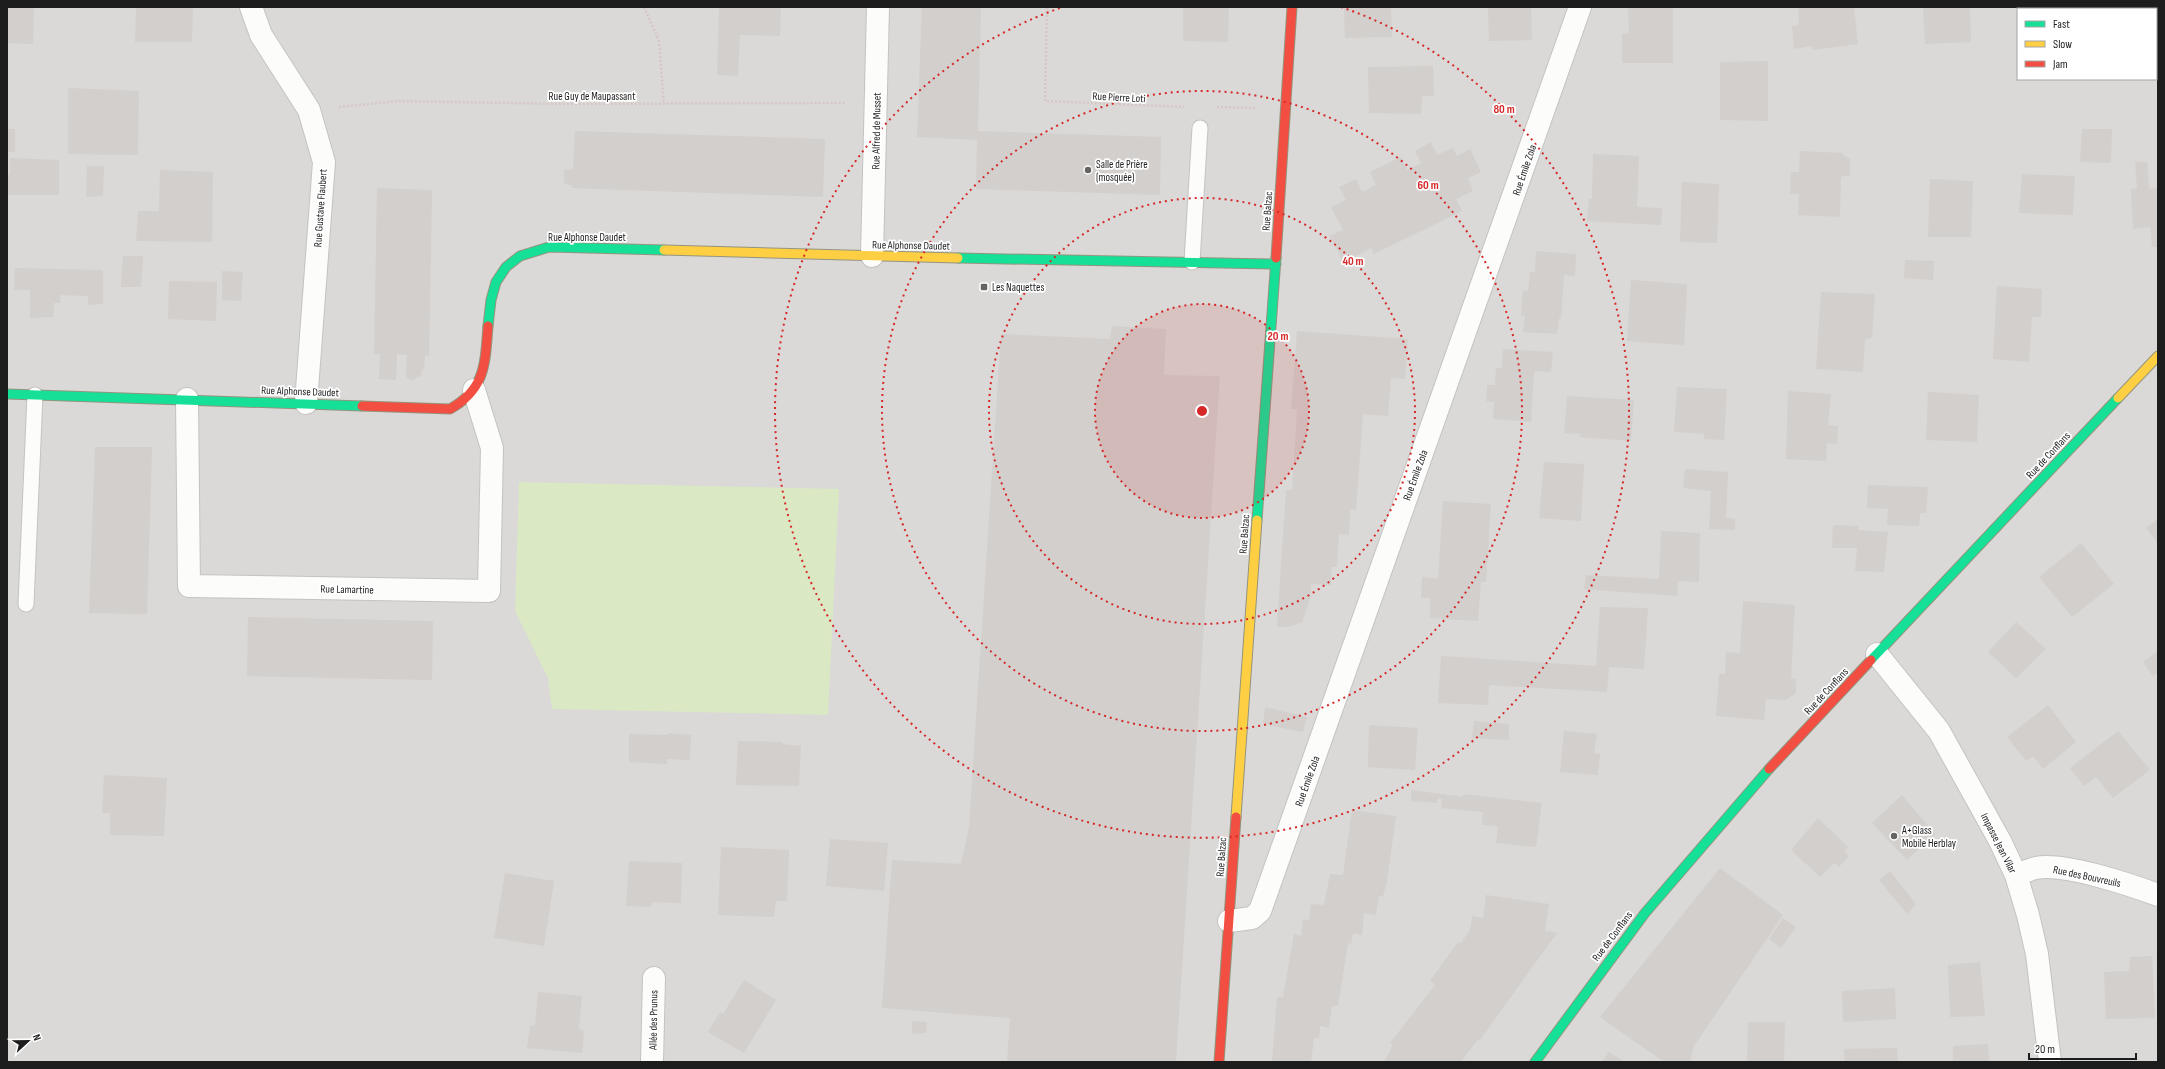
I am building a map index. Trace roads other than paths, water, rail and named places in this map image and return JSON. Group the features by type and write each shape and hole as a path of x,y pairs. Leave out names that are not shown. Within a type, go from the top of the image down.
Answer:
{"street":[{"name":"Rue Gustave Flaubert","path":"251,7 260,35 309,110 324,162 306,403"},
{"name":"Rue Alfred de Musset","path":"872,256 878,7"},
{"name":"Rue Balzac","path":"1219,1062 1276,264 1292,7"},
{"name":"Rue Émile Zola","path":"1229,921 1247,919 1260,911 1580,7"},
{"name":"Rue Alphonse Daudet","path":"7,394 450,409 463,402 474,390 482,370 495,283 506,268 520,256 549,247 872,256 1276,264"},
{"name":"Rue de Conflans","path":"1535,1062 1645,913 1761,777 2158,356"},
{"name":"Rue Lamartine","path":"187,399 189,586 489,591 492,448 474,390"},
{"name":"Impasse Jean Vilar","path":"1877,654 1939,731 2000,841 2016,875 2028,915 2037,954 2050,1062"},
{"name":"Rue des Bouvreuils","path":"2016,875 2037,868 2056,867 2124,883 2158,895"},
{"name":"Allée des Prunus","path":"652,1062 654,978"}],"lane":[{"path":"1192,262 1200,128"},
{"path":"26,604 35,395"}],"place":[{"name":"Salle de Prière (mosquée)","path":"1088,170"},
{"name":"Les Naquettes","path":"984,287"},
{"name":"A+Glass Mobile Herblay","path":"1894,836"}]}
